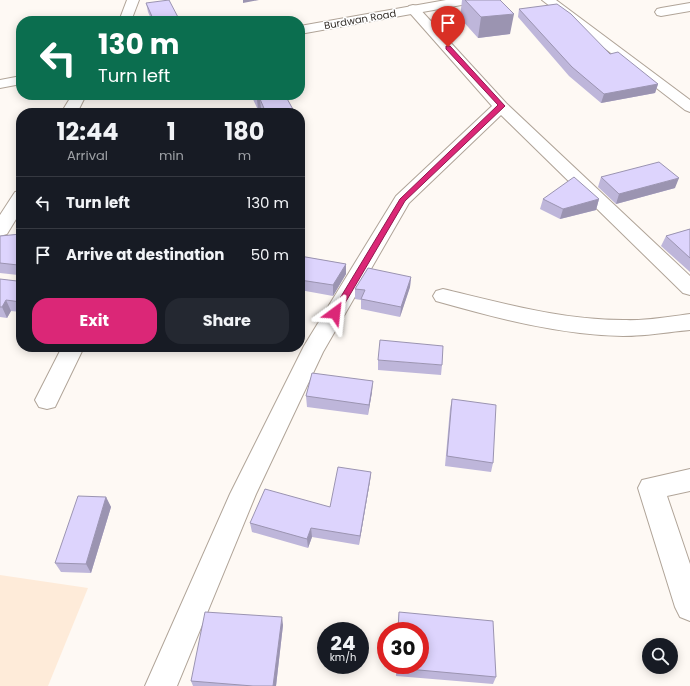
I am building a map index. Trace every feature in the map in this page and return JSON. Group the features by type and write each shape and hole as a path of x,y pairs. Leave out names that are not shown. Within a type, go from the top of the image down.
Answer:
{"street":[{"path":"127,16 133,0"},
{"name":"Burdwan Road","path":"305,20 414,4 467,0"},
{"path":"548,0 690,107"},
{"path":"414,4 502,106 690,288"},
{"name":"Burdwan Road","path":"305,29 414,4"},
{"path":"661,12 690,7"},
{"path":"0,74 16,71"},
{"path":"0,84 16,81"},
{"path":"161,686 242,494 312,352 358,273 402,200 502,106"},
{"path":"0,230 16,214"},
{"path":"443,296 522,314 582,325 624,328 690,322"},
{"path":"47,400 71,352"},
{"path":"690,480 651,488 690,607"}],"shaded area":[{"path":"0,575 88,588 48,686 0,686"}],"building":[{"path":"169,0 177,16 152,16 146,3"},
{"path":"465,0 500,0 514,14 481,17"},
{"path":"557,4 571,14 610,54 618,52 658,84 604,94 572,67 519,9"},
{"path":"260,100 288,100 292,108 264,108"},
{"path":"659,162 679,178 619,194 601,177"},
{"path":"574,177 599,199 563,209 543,199"},
{"path":"690,229 690,258 666,236"},
{"path":"16,234 16,265 0,263 0,236"},
{"path":"305,257 346,264 333,285 305,281"},
{"path":"368,268 411,277 401,307 361,299 365,290 355,289"},
{"path":"0,279 16,281 16,301 6,300 2,307 0,307"},
{"path":"380,340 443,346 442,365 378,360"},
{"path":"312,373 373,381 369,405 306,396"},
{"path":"452,399 496,405 493,463 447,456"},
{"path":"338,467 371,472 360,536 311,528 307,539 250,523 265,489 330,507"},
{"path":"78,496 106,497 86,564 55,563"},
{"path":"205,612 282,617 273,686 253,686 191,681"},
{"path":"399,612 493,621 496,677 429,671 429,622 398,622"}],"route":[{"path":"335,313 402,200 502,106 448,47"}]}
